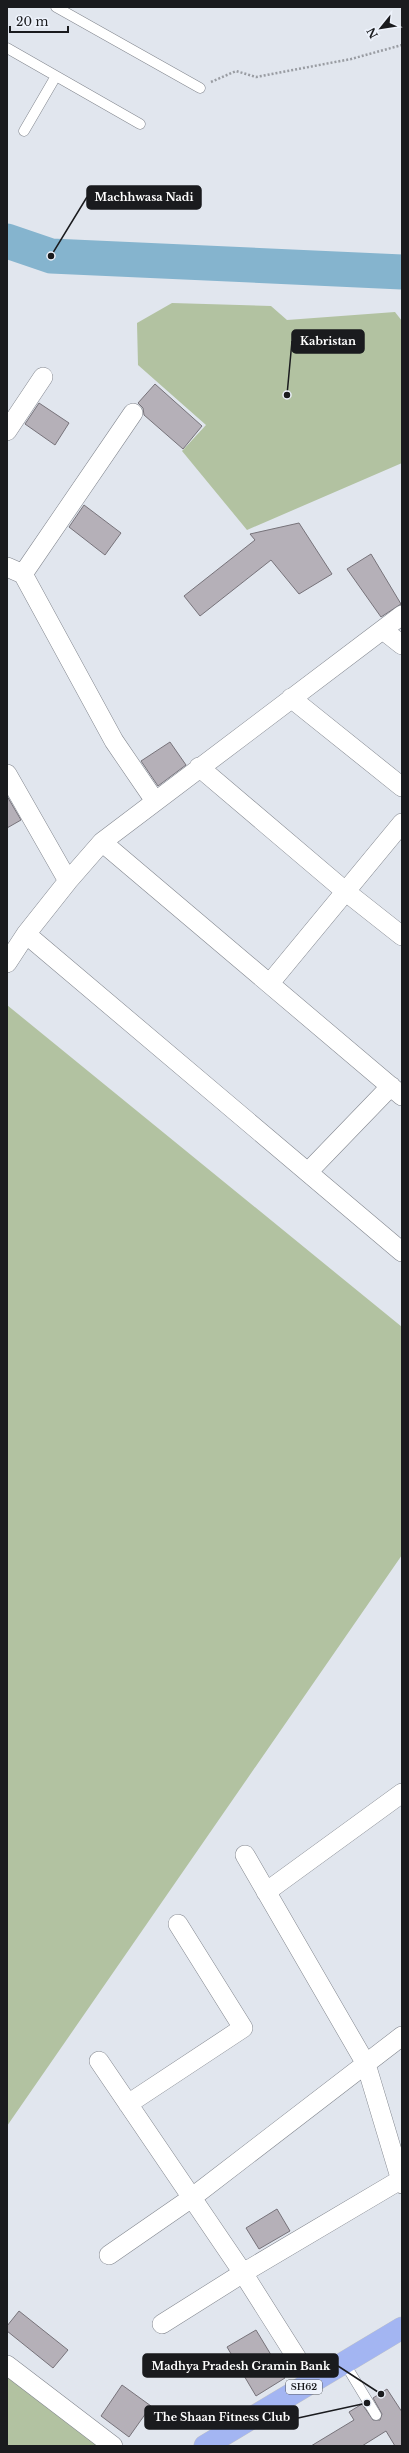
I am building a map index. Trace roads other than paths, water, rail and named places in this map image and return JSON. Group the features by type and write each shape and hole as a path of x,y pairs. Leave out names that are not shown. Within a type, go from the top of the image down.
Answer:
{"main road":[{"name":"SH62","path":"205,2446 402,2328"},
{"name":"SH62","path":"227,2446 402,2341"}],"street":[{"path":"7,431 43,377"},
{"path":"133,414 15,570 114,741 156,801"},
{"path":"7,963 26,934 68,881 102,842 199,767 402,615"},
{"path":"383,630 402,646"},
{"path":"291,698 402,787"},
{"path":"199,767 346,891 402,936"},
{"path":"7,774 68,881"},
{"path":"270,983 402,823"},
{"path":"102,842 396,1091 309,1171"},
{"path":"26,934 309,1171 402,1252"},
{"path":"266,1892 402,1793"},
{"path":"162,2324 243,2273 401,2182 366,2064 245,1855"},
{"path":"128,2104 243,2028 178,1924"},
{"path":"109,2255 190,2199 402,2036"},
{"path":"99,2061 190,2199 243,2273 312,2382"},
{"path":"7,2365 113,2446"}],"lane":[{"path":"56,7 200,88"},
{"path":"7,48 140,124"},
{"path":"24,131 56,76"},
{"path":"350,2372 376,2415"}],"waterway":[{"path":"7,241 51,256 402,272"}],"place":[{"name":"Machhwasa Nadi","path":"51,256"},
{"name":"Kabristan","path":"287,395"},
{"name":"Madhya Pradesh Gramin Bank","path":"381,2394"},
{"name":"The Shaan Fitness Club","path":"367,2403"}]}
